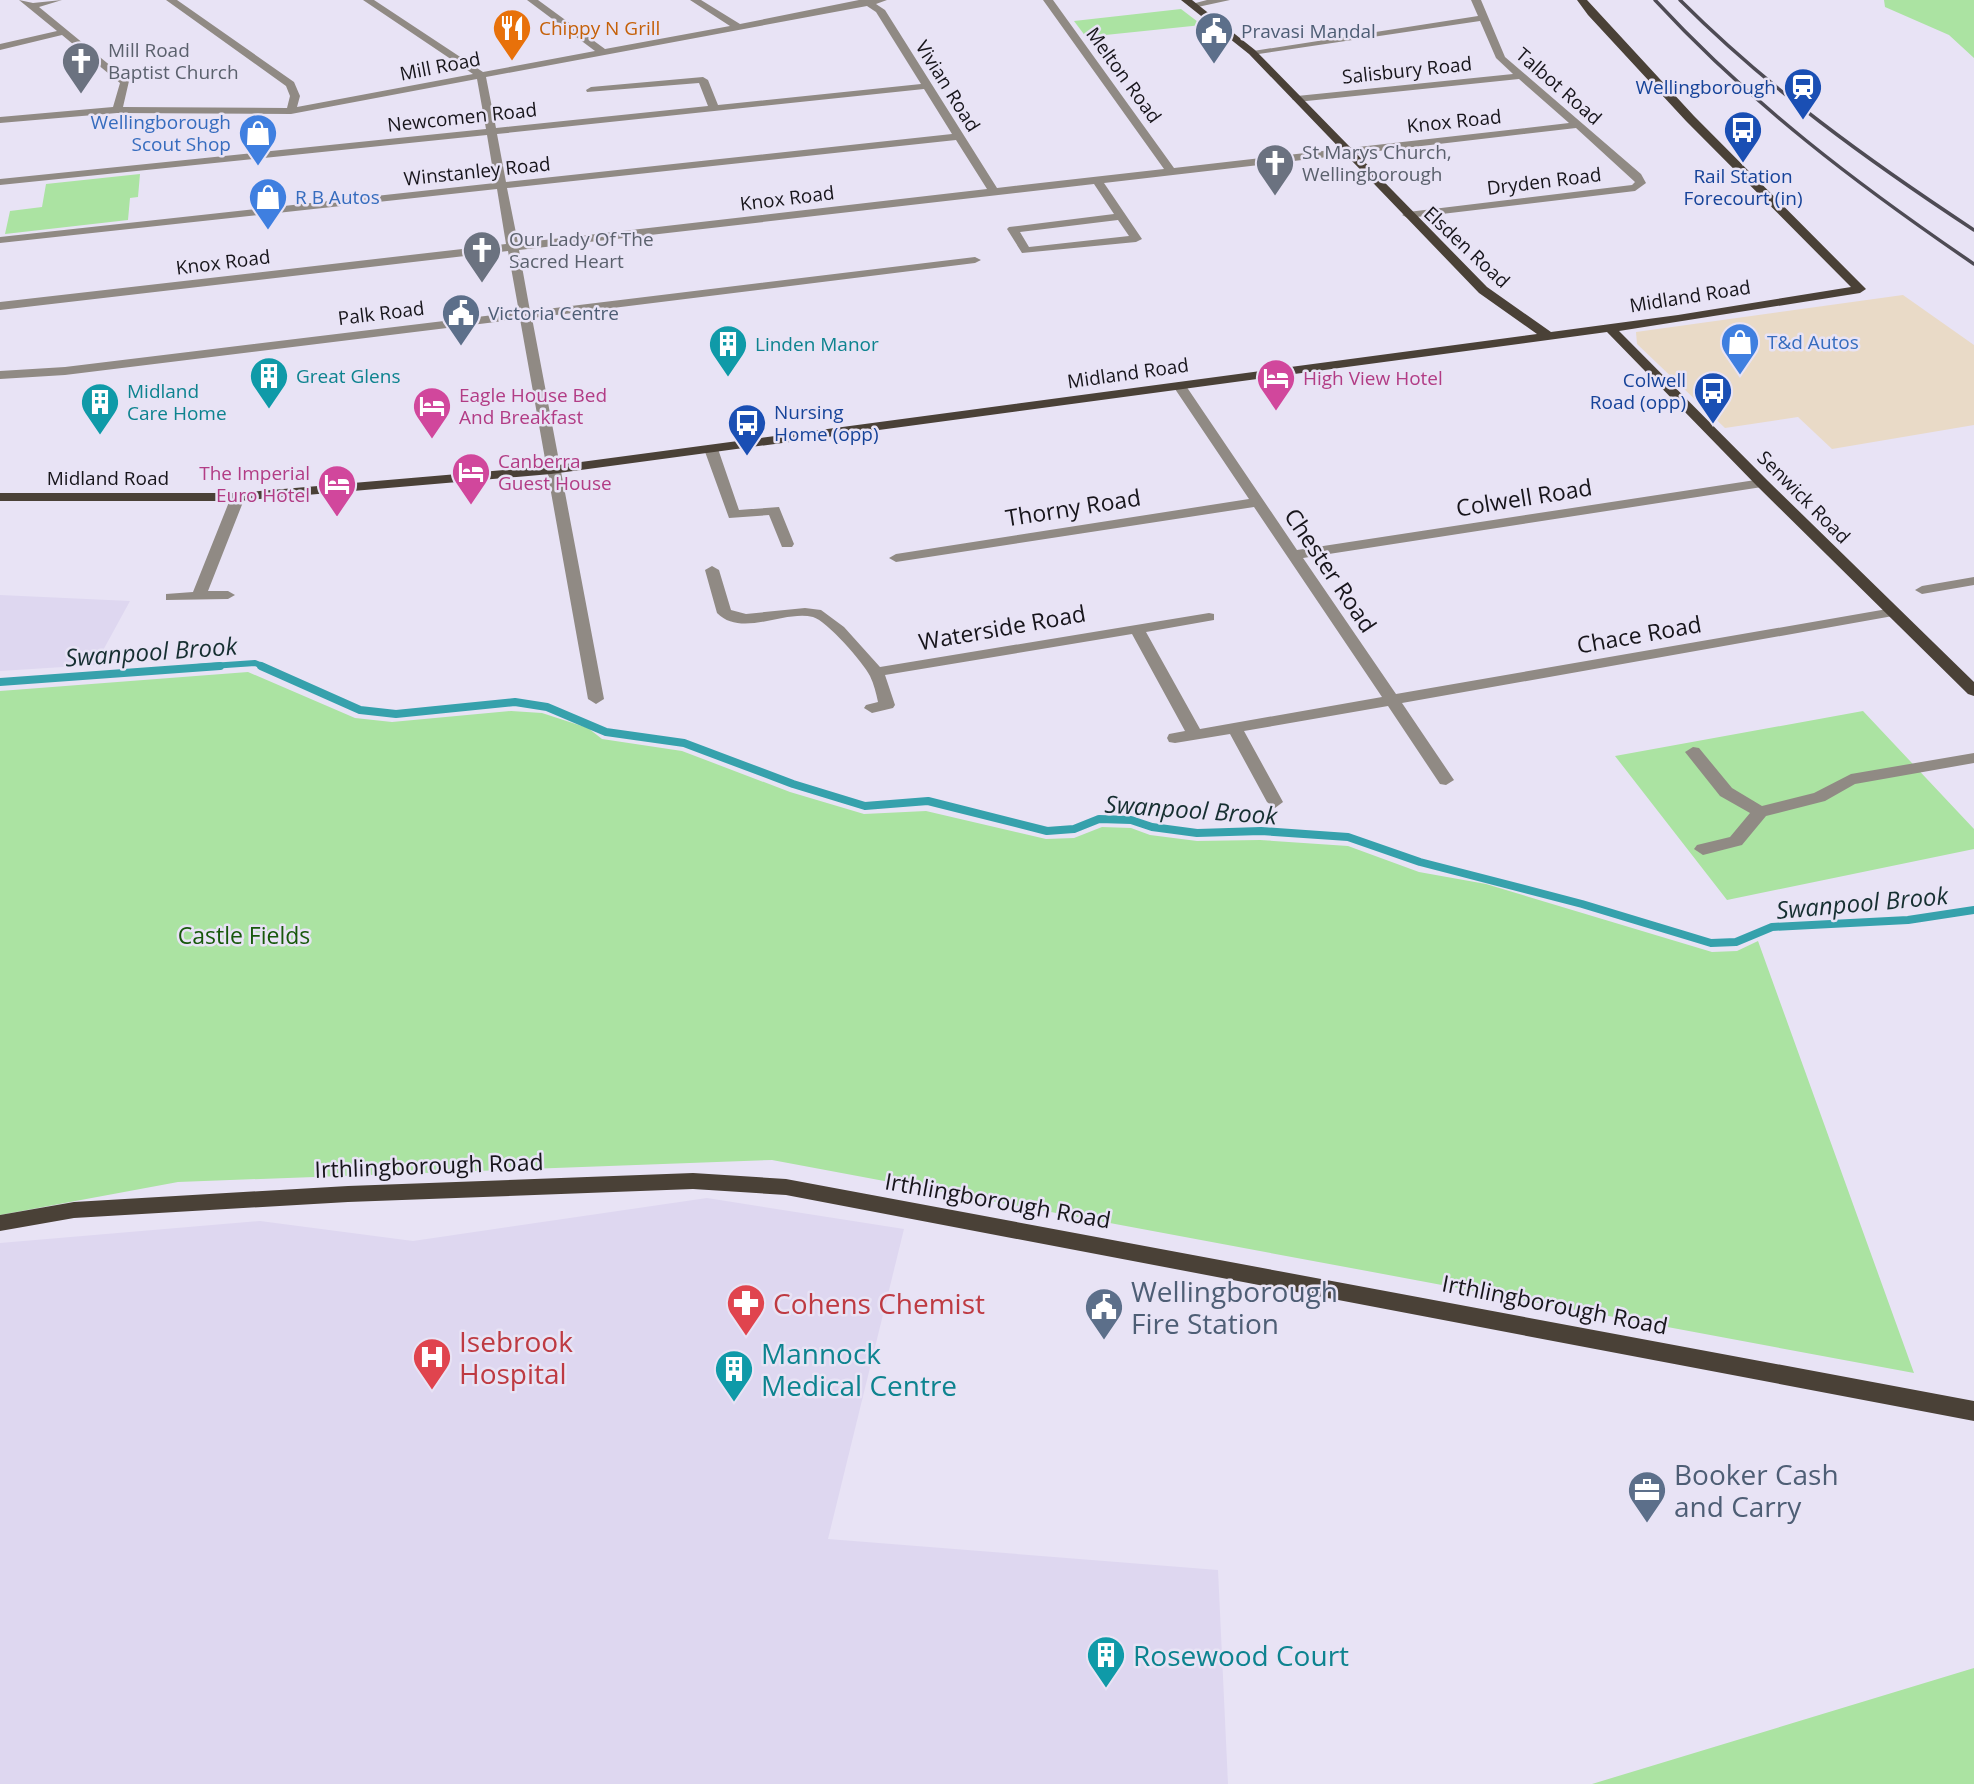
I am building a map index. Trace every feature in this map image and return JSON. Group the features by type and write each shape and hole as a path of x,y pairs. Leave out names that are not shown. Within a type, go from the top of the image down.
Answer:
{"main road":[{"name":"Midland Road","path":"0,497 239,497 551,470 1610,328 1860,289 1809,242 1690,119 1582,0"},
{"name":"Elsden Road","path":"1190,2 1252,52 1483,290 1548,336"},
{"name":"Senwick Road","path":"1610,328 1762,483 1974,691"},
{"name":"Irthlingborough Road","path":"0,1223 74,1210 348,1194 693,1181 786,1188 1974,1411"}],"street":[{"path":"28,3 57,0"},
{"path":"171,0 290,84 296,96 291,111"},
{"path":"368,0 481,75 551,470 596,699"},
{"path":"532,0 603,52"},
{"path":"695,0 739,27"},
{"name":"Mill Road","path":"0,120 117,110 291,111 882,0"},
{"name":"Melton Road","path":"1048,0 1171,171"},
{"path":"1190,2 1225,0"},
{"name":"Talbot Road","path":"1476,0 1495,51 1637,176 1641,183"},
{"name":"Vivian Road","path":"867,1 880,10 993,191"},
{"path":"28,3 125,83 117,110"},
{"path":"1252,52 1482,18"},
{"path":"0,47 64,32"},
{"name":"Salisbury Road","path":"1297,99 1521,76"},
{"path":"591,90 703,80 714,108"},
{"name":"Newcomen Road","path":"0,182 927,86"},
{"name":"Knox Road","path":"0,306 1577,125"},
{"name":"Winstanley Road","path":"0,240 959,136"},
{"path":"1097,180 1121,216 1136,239 1026,251 1013,229 1121,216"},
{"name":"Dryden Road","path":"1408,215 1635,188 1641,183"},
{"name":"Palk Road","path":"0,375 65,371 975,260"},
{"name":"Chester Road","path":"1179,386 1446,780"},
{"path":"711,449 734,514 774,510 786,544"},
{"name":"Colwell Road","path":"1293,555 1762,483"},
{"path":"199,596 239,497"},
{"name":"Thorny Road","path":"896,558 1257,502"},
{"path":"712,569 724,613 753,619 804,613 822,614 876,672 887,705 872,708"},
{"path":"1922,590 1974,581"},
{"path":"171,597 228,595"},
{"name":"Chace Road","path":"1392,702 1893,612"},
{"name":"Waterside Road","path":"876,672 1209,617"},
{"path":"1136,627 1195,734"},
{"path":"1175,738 1392,702"},
{"path":"1234,727 1276,802"},
{"path":"1693,752 1726,792 1760,812"},
{"path":"1703,849 1736,841 1760,812 1819,797 1851,779 1974,758"}],"shaded area":[{"path":"1903,295 1974,345 1974,425 1832,449 1798,417 1725,428 1637,344 1636,332"},
{"path":"0,595 130,601 95,665 0,671"},
{"name":"Isebrook Hospital","path":"707,1198 904,1229 828,1539 1218,1570 1228,1784 0,1784 0,1243 260,1221 413,1241"}],"green space":[{"path":"1884,0 1974,0 1974,58 1949,35 1885,7"},
{"path":"1181,9 1202,25 1086,37 1074,21"},
{"path":"140,174 138,197 130,198 128,220 5,234 10,211 42,207 46,184"},
{"name":"Castle Fields","path":"248,672 355,718 392,722 511,711 542,713 588,728 602,739 682,751 790,792 864,814 926,811 1046,839 1074,838 1102,827 1131,828 1150,835 1197,841 1260,840 1348,846 1419,872 1486,884 1712,952 1737,951 1758,941 1914,1373 772,1160 178,1182 0,1215 0,691"},
{"path":"1863,711 1974,829 1974,849 1727,900 1615,756"},
{"path":"1974,1668 1974,1784 1592,1784"}],"waterway":[{"name":"Swanpool Brook","path":"197,667 255,663 265,667"},
{"name":"Swanpool Brook","path":"0,682 220,666"},
{"name":"Swanpool Brook","path":"261,666 360,710 396,714 515,702 547,707 606,732 684,743 793,784 865,806 928,801 1047,831 1074,829 1099,819 1131,820 1152,827 1197,833 1261,831 1348,837 1420,862 1582,904 1711,943 1736,942 1772,927 1908,920 1974,910"}],"railway":[{"path":"1655,0 1691,38 1767,108 1847,173 1974,264"},
{"path":"1680,0 1784,94 1896,177 1974,230"}],"place":[{"name":"Chippy N Grill","path":"512,62"},
{"name":"Pravasi Mandal","path":"1214,65"},
{"name":"Mill Road Baptist Church","path":"81,95"},
{"name":"Wellingborough","path":"1803,121"},
{"name":"Rail Station Forecourt (in)","path":"1743,164"},
{"name":"Wellingborough Scout Shop","path":"258,167"},
{"name":"St Marys Church, Wellingborough","path":"1275,197"},
{"name":"R B Autos","path":"268,231"},
{"name":"Our Lady Of The Sacred Heart","path":"482,284"},
{"name":"Victoria Centre","path":"461,347"},
{"name":"T&d Autos","path":"1740,376"},
{"name":"Linden Manor","path":"728,378"},
{"name":"Great Glens","path":"269,410"},
{"name":"High View Hotel","path":"1276,412"},
{"name":"Colwell Road (opp)","path":"1713,425"},
{"name":"Midland Care Home","path":"100,436"},
{"name":"Eagle House Bed And Breakfast","path":"432,440"},
{"name":"Nursing Home (opp)","path":"747,457"},
{"name":"Canberra Guest House","path":"471,506"},
{"name":"The Imperial Euro Hotel","path":"337,518"},
{"name":"Cohens Chemist","path":"746,1337"},
{"name":"Wellingborough Fire Station","path":"1104,1341"},
{"name":"Isebrook Hospital","path":"432,1391"},
{"name":"Mannock Medical Centre","path":"734,1403"},
{"name":"Booker Cash and Carry","path":"1647,1524"},
{"name":"Rosewood Court","path":"1106,1689"}]}
